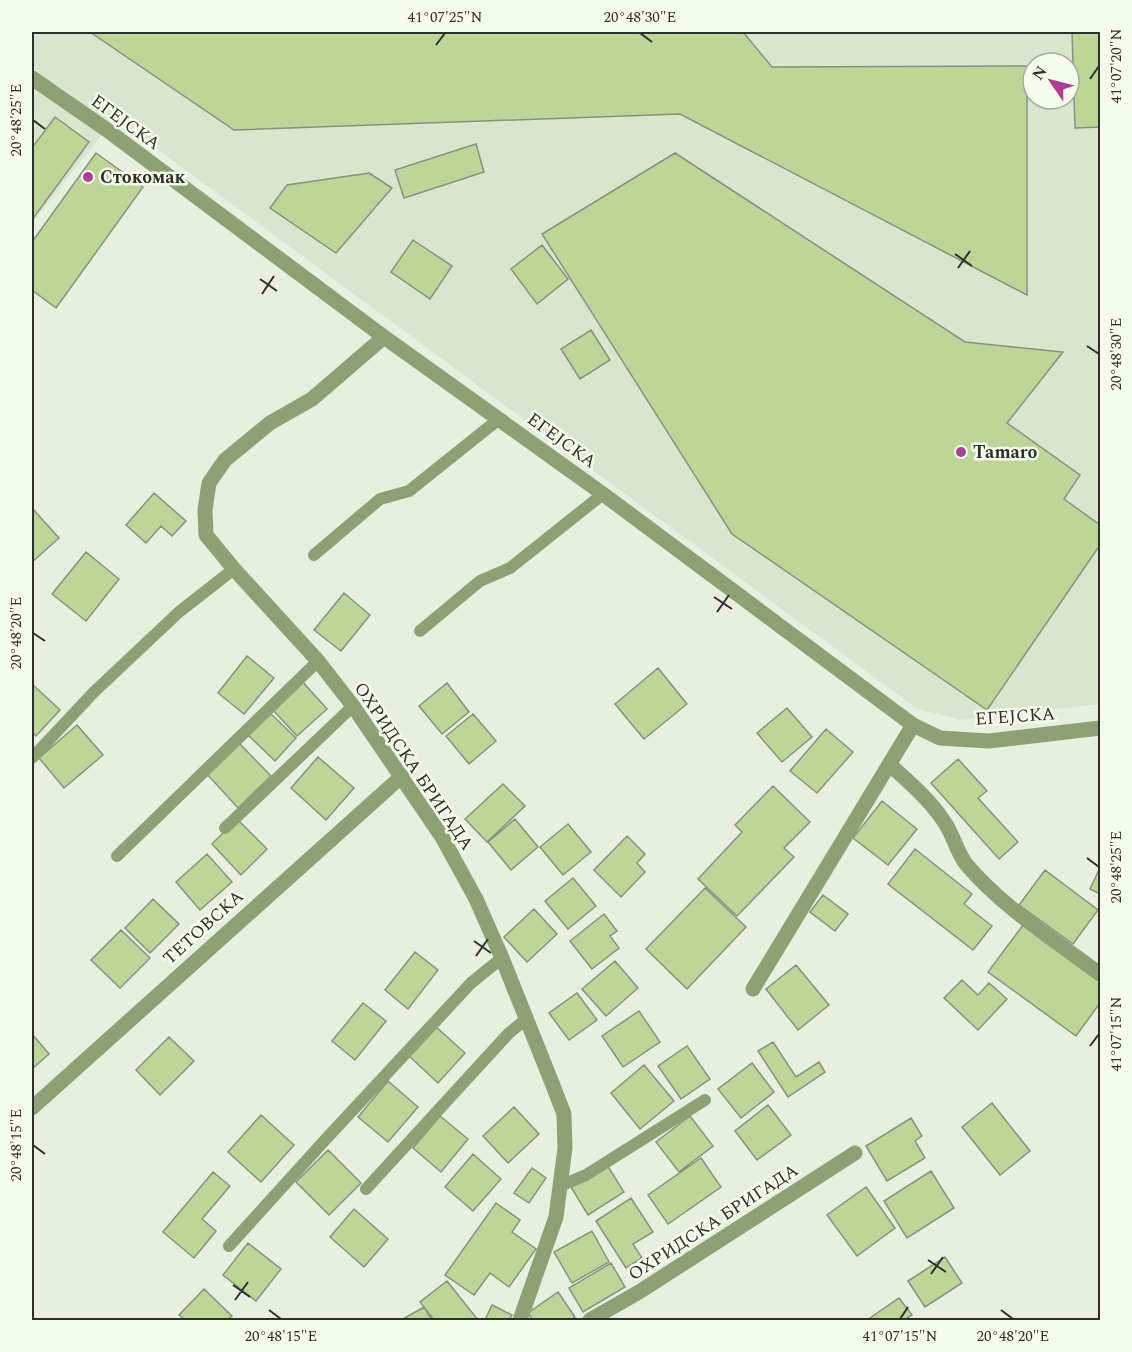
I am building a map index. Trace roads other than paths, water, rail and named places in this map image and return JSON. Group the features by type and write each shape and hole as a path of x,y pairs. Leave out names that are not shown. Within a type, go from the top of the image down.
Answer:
{"street":[{"name":"ЕГЕЈСКА","path":"32,78 107,130 384,337 603,494 913,725 940,738 989,741 1101,728"},
{"name":"ОХРИДСКА БРИГАДА","path":"384,337 312,399 270,423 225,460 209,483 205,510 206,535 318,661 402,776 442,837 476,899 502,958 564,1114 565,1148 556,1217 520,1320"},
{"path":"753,989 913,725"},
{"path":"890,764 912,784 944,820 965,863 992,891 1101,975"},
{"name":"ТЕТОВСКА","path":"32,1108 402,776"},
{"name":"ОХРИДСКА БРИГАДА","path":"590,1320 639,1292 855,1153"}],"lane":[{"path":"314,555 380,499 409,491 499,419"},
{"path":"420,631 480,581 510,568 603,494"},
{"path":"32,758 93,692 171,620 234,569"},
{"path":"117,856 318,661"},
{"path":"225,828 353,706"},
{"path":"229,1246 471,983 502,958"},
{"path":"366,1189 508,1034 526,1019"},
{"path":"560,1186 586,1175 705,1100"}],"place":[{"name":"Стокомак","path":"88,177"},
{"name":"Tamaro","path":"961,452"}]}
